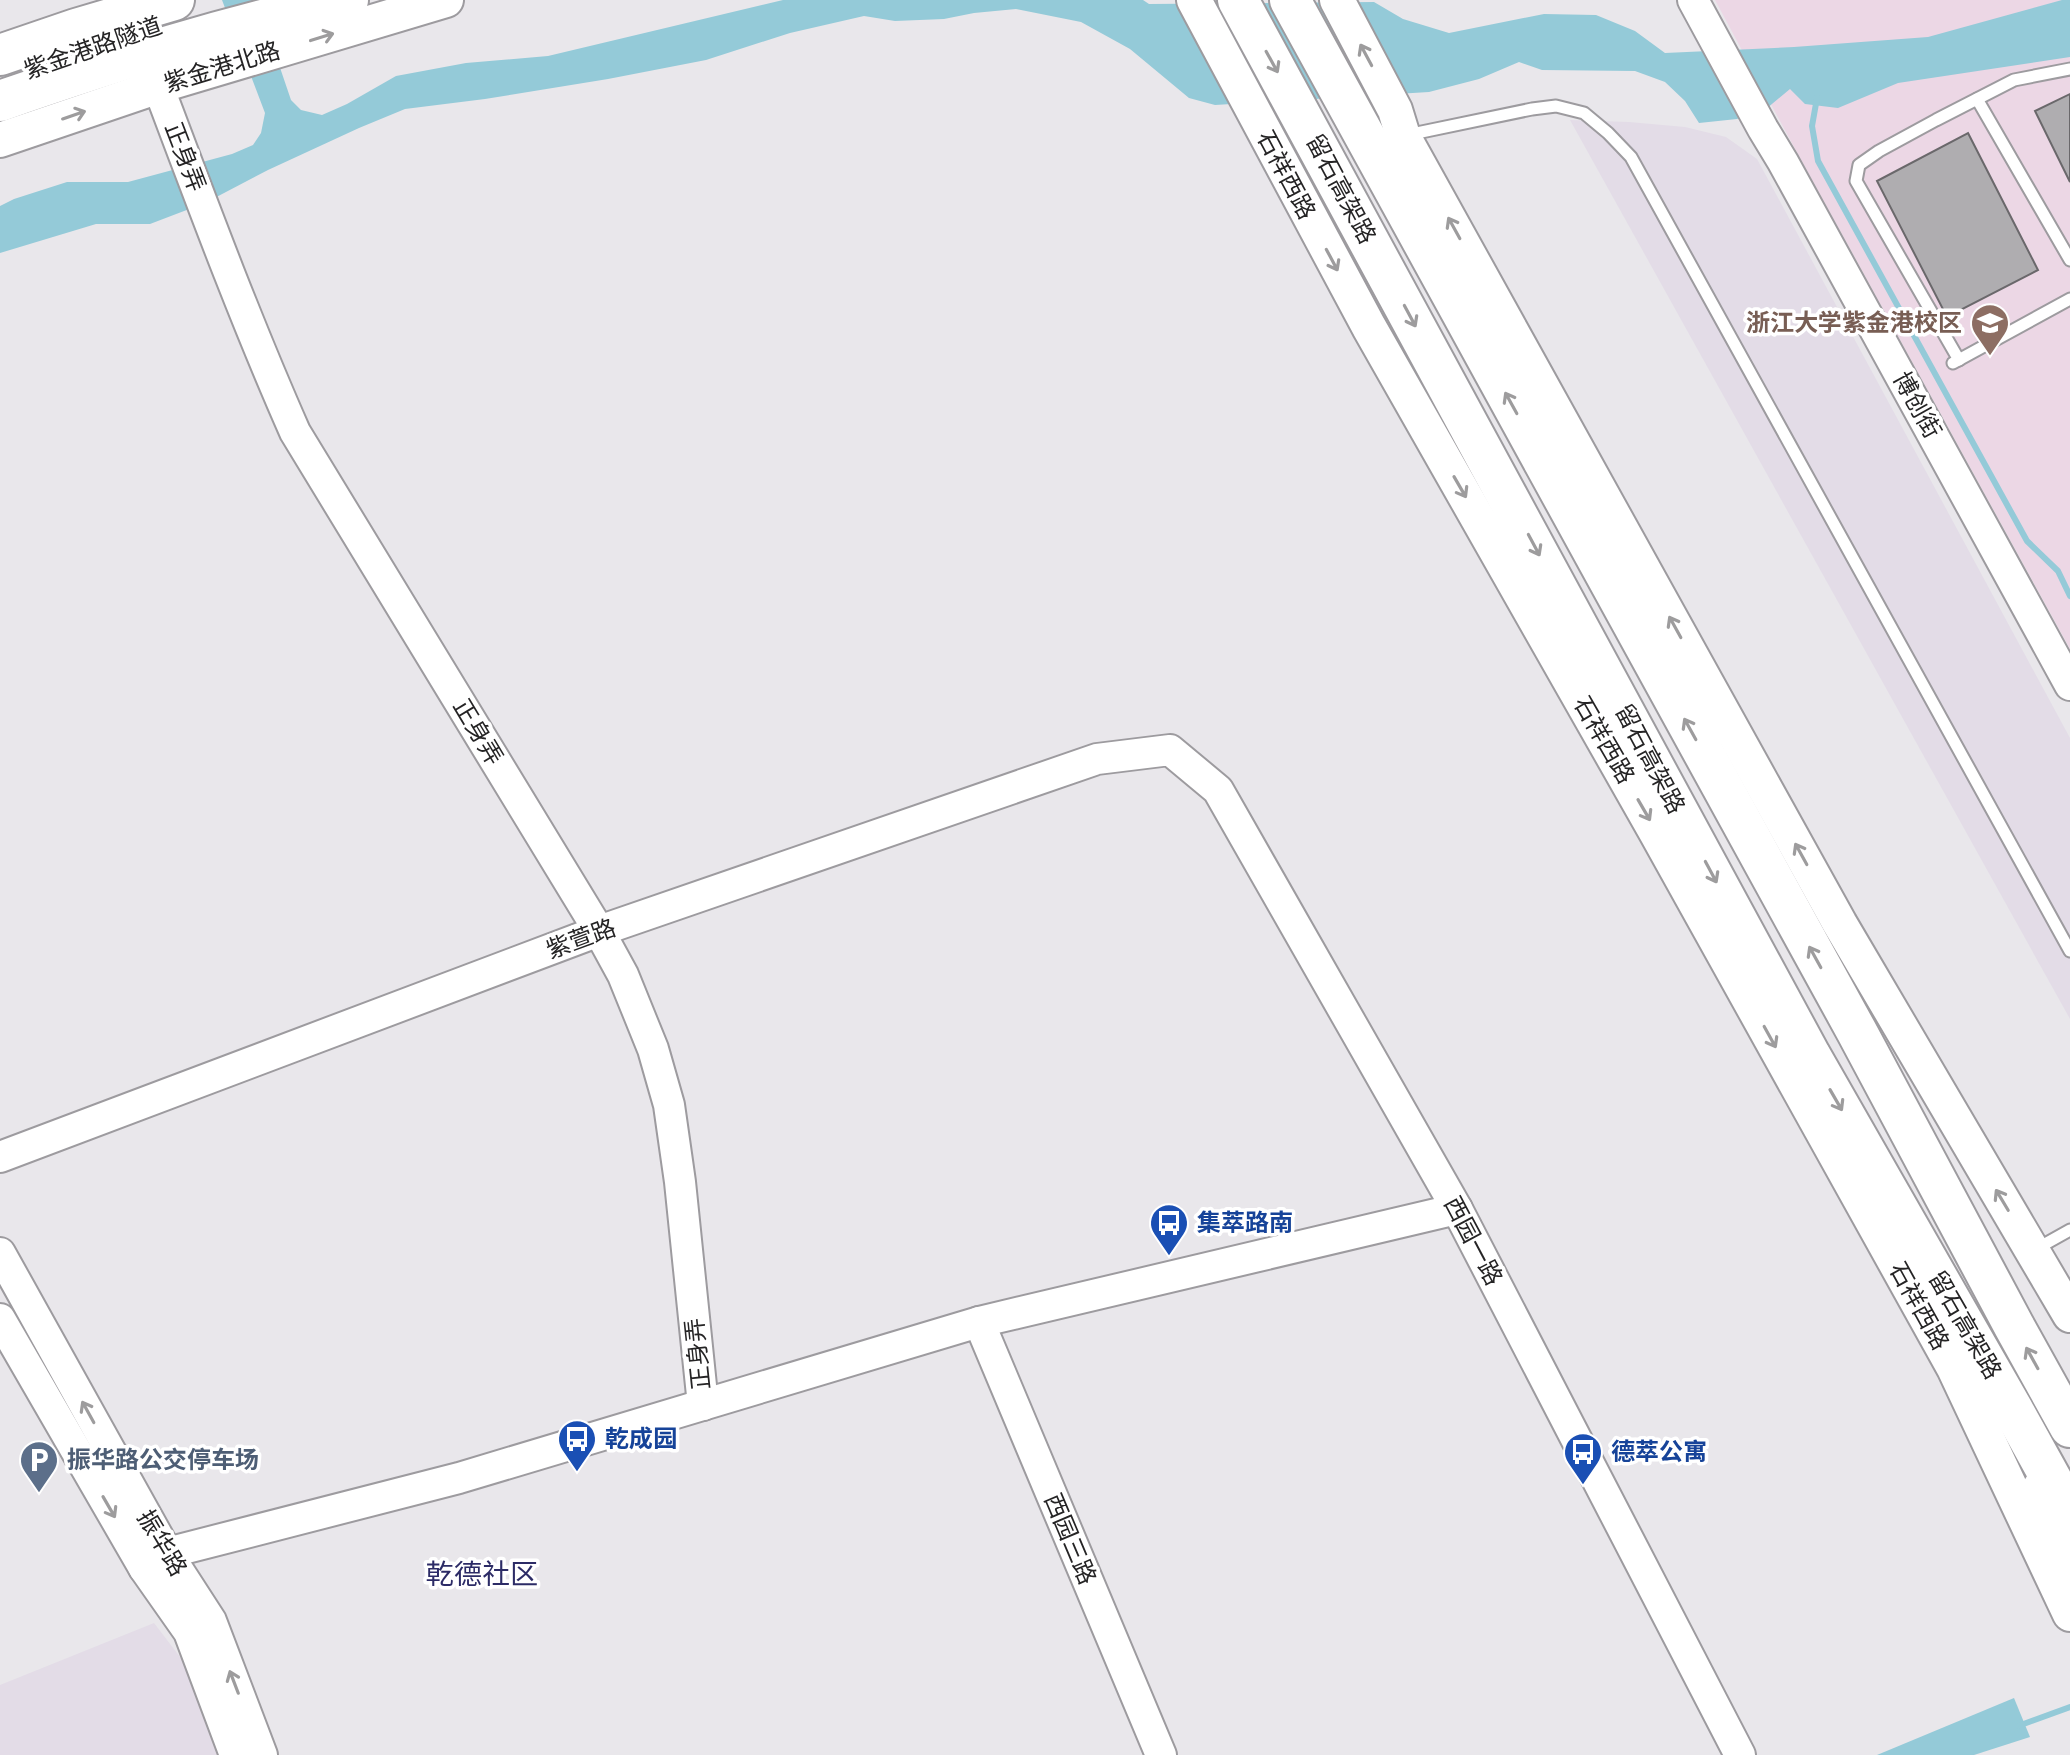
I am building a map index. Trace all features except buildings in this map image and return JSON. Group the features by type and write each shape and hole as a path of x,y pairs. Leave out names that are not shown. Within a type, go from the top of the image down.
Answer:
{"highway":[{"path":"0,26 75,0"},
{"name":"紫金港路隧道","path":"0,37 111,0"},
{"path":"0,55 174,0"},
{"name":"紫金港路隧道","path":"0,80 231,0"},
{"path":"0,101 171,44 348,0"},
{"name":"留石高架路","path":"1238,0 1803,1041 2070,1513"},
{"name":"留石高架路","path":"1290,0 2066,1417"},
{"path":"2013,1410 2070,1560"}],"main road":[{"name":"紫金港北路","path":"0,140 158,86 446,0"},
{"name":"石祥西路","path":"1194,0 1369,327 1656,832 1954,1368 2070,1614"},
{"path":"1337,0 1399,123 1840,924 2070,1315"}],"street":[{"name":"博创街","path":"1693,0 2070,685"},
{"name":"正身弄","path":"158,86 226,267 295,432 623,975 653,1049 669,1105 703,1405"},
{"name":"紫萱路","path":"0,1157 599,931 1097,759 1170,750"},
{"name":"西园一路","path":"1170,750 1218,790 1457,1209 1739,1754"},
{"path":"156,1560 459,1478 979,1322 1457,1209"},
{"name":"振华路","path":"0,1253 156,1560 189,1632 235,1755"},
{"name":"振华路","path":"0,1319 156,1560 211,1621 262,1755"},
{"name":"西园三路","path":"979,1322 1161,1755"}],"lane":[{"path":"2070,69 2014,80 1977,99 1879,151 1859,165 1856,181 1956,362 2070,299"},
{"path":"1977,99 2070,260"},
{"path":"1399,123 1556,106 1584,113 1631,157 2070,951"},
{"path":"2033,1251 2070,1230"}],"shaded area":[{"name":"浙江大学紫金港校区","path":"1715,0 2070,0 2070,649 1794,147"},
{"path":"1570,120 1685,127 1726,137 1757,159 2070,738 2070,1019"},
{"path":"154,1623 193,1674 223,1755 0,1755 0,1685"}],"water":[{"path":"222,0 257,0 291,100 301,110 322,115 396,76 466,63 548,56 783,0 1143,0 1149,4 1374,2 1403,19 1449,33 1544,14 1596,15 1635,31 1665,53 1928,37 2070,0 2070,57 1898,83 1838,108 1805,104 1790,89 1766,109 1737,119 1699,123 1685,101 1665,82 1635,71 1542,70 1519,62 1479,79 1429,92 1215,105 1189,98 1130,49 1081,22 1016,9 944,19 895,21 864,16 790,33 706,60 608,79 405,109 268,170 205,203 150,224 96,224 0,253 0,206 14,199 67,182 128,182 232,154 253,145 261,133 265,113"},
{"path":"2014,1698 2030,1737 1974,1755 1877,1755"}],"waterway":[{"path":"1817,98 1812,126 1818,161 2027,541 2058,571 2070,596"},
{"path":"2018,1726 2070,1707"}],"place":[{"name":"浙江大学紫金港校区","path":"1990,357"},
{"name":"集萃路南","path":"1169,1257"},
{"name":"乾成园","path":"577,1473"},
{"name":"德萃公寓","path":"1583,1486"},
{"name":"振华路公交停车场","path":"39,1494"}],"district":[{"name":"乾德社区","path":"482,1574"}]}
